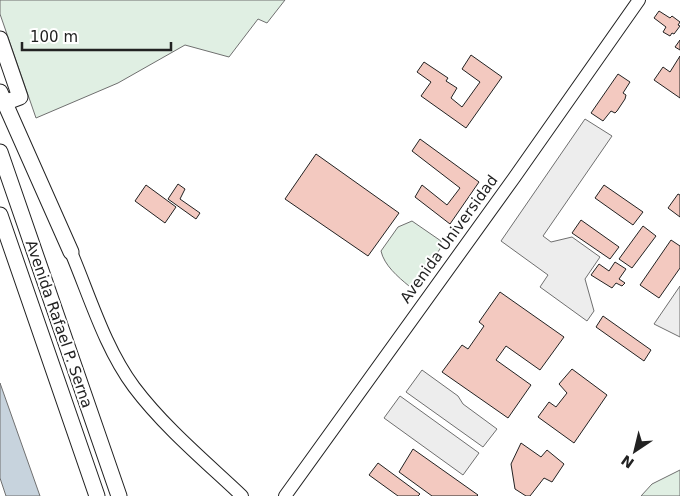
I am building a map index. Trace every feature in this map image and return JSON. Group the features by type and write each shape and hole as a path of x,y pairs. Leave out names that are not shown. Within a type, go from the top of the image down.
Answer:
{"highway":[{"path":"0,39 20,97 2,98 71,252"},
{"name":"Avenida Rafael P. Serna","path":"0,152 119,496"},
{"name":"Avenida Rafael P. Serna","path":"0,215 97,496"}],"main road":[{"name":"Avenida Universidad","path":"285,496 514,178 639,0"},
{"path":"71,252 106,337 134,387 158,416 242,496"}],"green space":[{"path":"0,0 285,0 267,23 258,19 229,57 185,45 118,83 36,118 0,14"},
{"path":"412,221 441,241 440,249 415,283 409,286 388,266 381,251 398,227"},
{"path":"680,470 680,496 641,496 652,484"}],"shaded area":[{"path":"585,119 612,136 543,236 551,242 572,237 600,257 585,279 594,311 587,321 540,287 548,275 501,241"},
{"path":"680,286 680,337 654,324"},
{"path":"422,370 458,396 463,404 497,429 483,447 406,392"},
{"path":"0,383 40,496 6,496 0,478"},
{"path":"400,396 479,453 463,475 384,418"}],"building":[{"path":"659,11 670,18 672,16 680,22 678,25 680,26 674,34 672,33 670,36 663,32 666,27 654,18"},
{"path":"680,40 680,50 675,47"},
{"path":"471,55 502,77 466,128 421,96 431,82 417,72 424,62 448,78 446,81 457,88 451,98 462,107 480,82 462,69"},
{"path":"680,56 680,98 654,80 663,67 670,72"},
{"path":"618,74 630,82 623,93 626,95 625,99 615,113 611,111 603,121 591,113"},
{"path":"420,139 479,182 450,224 415,197 422,185 447,205 460,188 412,151"},
{"path":"316,154 399,213 368,256 285,199"},
{"path":"178,184 185,189 180,199 200,213 196,219 168,199"},
{"path":"146,185 176,207 165,223 135,201"},
{"path":"604,185 643,212 633,225 595,198"},
{"path":"678,194 680,195 680,217 668,208"},
{"path":"581,220 619,247 610,259 572,233"},
{"path":"643,226 656,236 632,268 619,259"},
{"path":"671,240 680,246 680,268 659,298 640,285"},
{"path":"615,262 626,269 619,279 625,283 622,286 616,283 612,288 591,275 599,264 609,271"},
{"path":"500,292 564,337 540,370 506,346 496,360 531,385 508,418 442,372 462,345 468,349 484,326 479,322"},
{"path":"603,316 651,350 644,361 596,327"},
{"path":"572,369 607,395 574,443 538,417 549,402 556,407 567,393 559,384"},
{"path":"521,443 541,457 547,450 564,464 552,482 544,478 530,496 526,496 515,489 511,464"},
{"path":"413,449 478,495 432,496 399,472"},
{"path":"378,463 420,494 418,496 398,496 369,475"}]}
